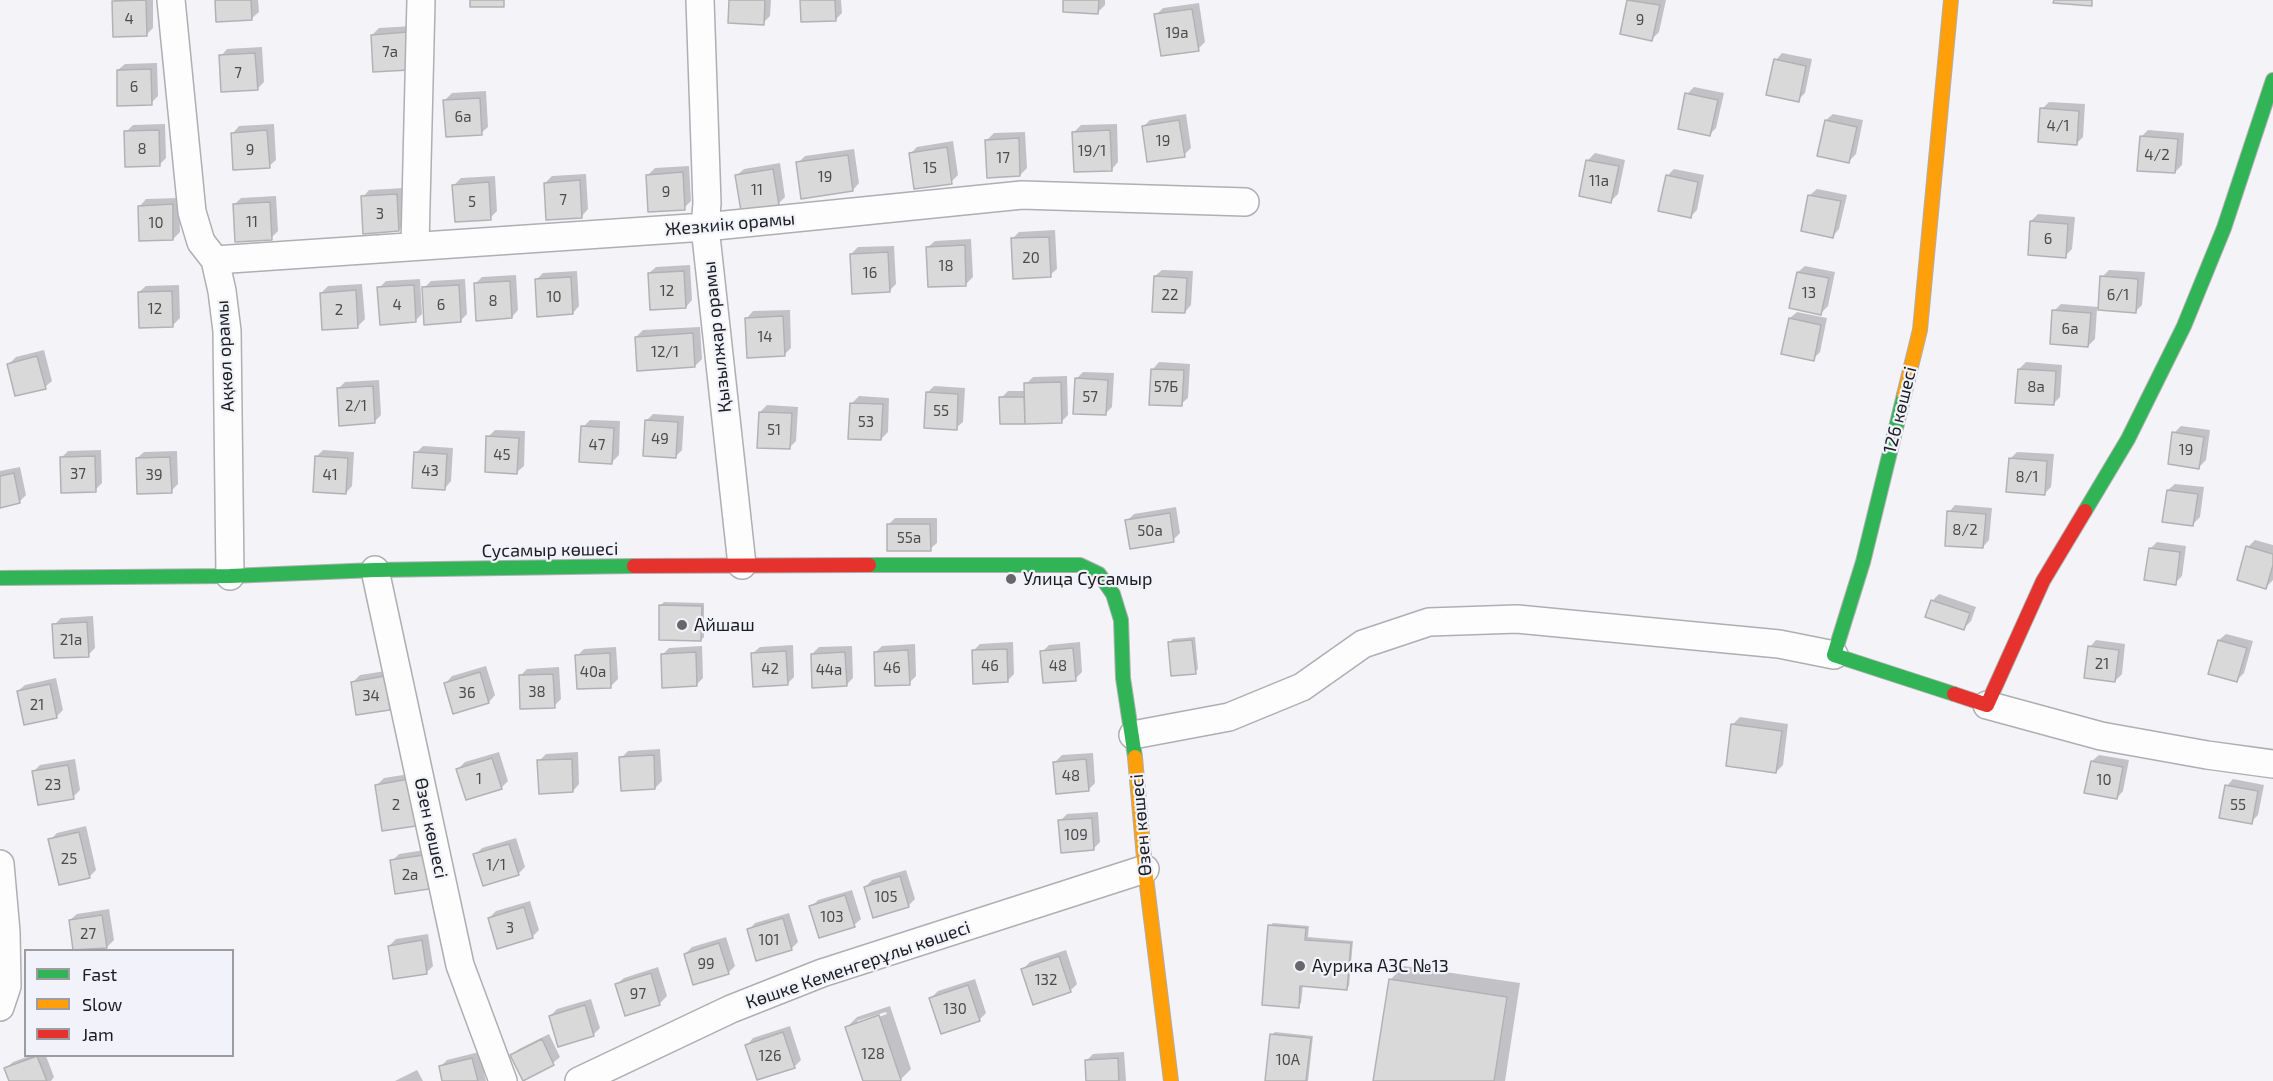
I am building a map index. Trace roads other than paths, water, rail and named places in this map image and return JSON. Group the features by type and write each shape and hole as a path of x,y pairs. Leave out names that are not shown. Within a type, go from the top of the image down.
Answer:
{"main road":[{"name":"126 көшесі","path":"1834,655 1863,562 1920,330 1952,0"},
{"path":"1834,655 1987,705 2043,581 2128,440 2184,326 2223,228 2273,80"},
{"name":"Сусамыр көшесі","path":"0,578 230,576 375,570 742,565 1080,565 1099,574"},
{"name":"Өзен көшесі","path":"1099,574 1113,594 1121,620 1124,678 1133,735 1145,869 1171,1081"}],"street":[{"name":"Ақкөл орамы","path":"171,0 192,212 201,243 215,260 222,291 226,331 230,576"},
{"path":"415,245 421,0"},
{"name":"Қызылжар орамы","path":"700,0 707,203 705,227 742,565"},
{"name":"Жезкиік орамы","path":"215,260 705,227 1022,195 1245,202"},
{"name":"Өзен көшесі","path":"375,570 460,965 503,1081"},
{"path":"1133,735 1229,717 1302,687 1363,644 1429,622 1517,619 1779,644 1834,655"},
{"path":"1987,705 2101,736 2273,764"},
{"path":"0,864 6,932 7,986 0,1007"},
{"name":"Көшке Кеменгерұлы көшесі","path":"579,1081 731,1009 822,973 1145,869"}],"place":[{"name":"Улица Сусамыр","path":"1011,579"},
{"name":"Айшаш","path":"682,625"},
{"name":"Аурика АЗС №13","path":"1300,966"}]}
